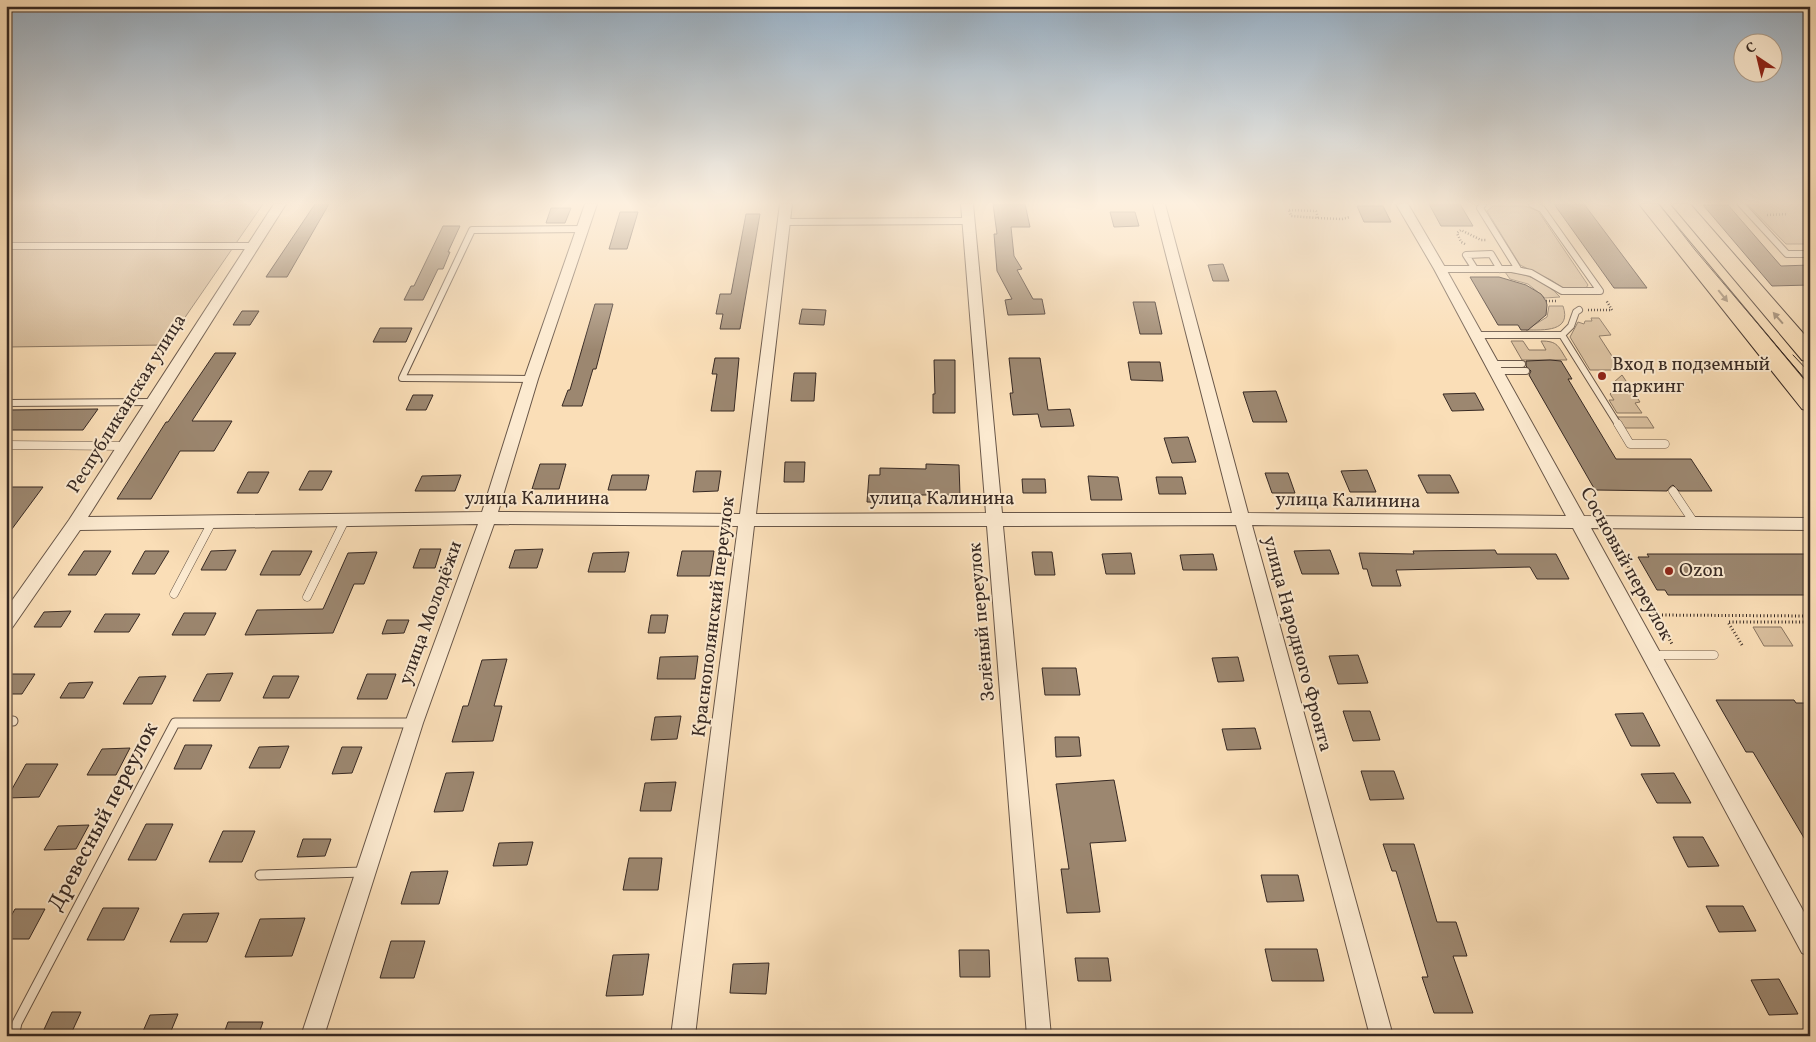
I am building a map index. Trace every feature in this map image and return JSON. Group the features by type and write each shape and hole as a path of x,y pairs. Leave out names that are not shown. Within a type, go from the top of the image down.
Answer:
{"main road":[{"path":"1688,253 1810,403"},
{"path":"1722,253 1810,355"}],"street":[{"name":"Республиканская улица","path":"6,623 75,524 247,253"},
{"name":"улица Молодёжи","path":"312,1036 414,723 488,518 531,379 574,253"},
{"name":"Краснополянский переулок","path":"683,1036 780,253"},
{"name":"Зелёный переулок","path":"971,253 1039,1036"},
{"name":"улица Народного Фронта","path":"1172,253 1382,1036"},
{"name":"Сосновый переулок","path":"1430,253 1810,946"},
{"name":"улица Калинина","path":"75,524 488,518 748,520 1242,519 1579,524 1810,524"}],"lane":[{"path":"461,253 402,378 531,379"},
{"path":"1508,253 1518,269"},
{"path":"1572,253 1600,292"},
{"path":"1786,253 1810,254"},
{"path":"1475,269 1466,254 1491,254 1500,269"},
{"path":"1440,269 1518,269 1531,272 1566,292 1600,292"},
{"path":"1476,335 1562,336 1572,326 1576,312 1579,310"},
{"path":"1562,336 1630,444 1665,444"},
{"path":"1494,368 1522,364"},
{"path":"1494,368 1526,371"},
{"path":"6,403 153,402"},
{"path":"6,445 125,446"},
{"path":"1674,490 1695,524"},
{"path":"307,596 345,520"},
{"path":"174,594 212,522"},
{"path":"1651,655 1714,655"},
{"name":"Древесный переулок","path":"14,1036 17,1023 175,723 414,723"},
{"path":"260,875 366,872"}],"path":[{"path":"1579,310 1612,310 1600,292"},
{"path":"1618,548 1678,655"},
{"path":"1656,615 1810,616"},
{"path":"1742,645 1728,622 1810,622"}],"shaded area":[{"path":"6,253 230,253 166,345 6,347"},
{"path":"1512,253 1566,253 1588,285 1586,288 1563,288 1520,265"},
{"path":"1505,272 1520,274 1542,282 1560,297 1545,298 1528,284 1510,279"},
{"path":"1549,306 1563,306 1564,321 1555,328 1526,330 1547,317"},
{"path":"1591,318 1599,318 1611,335 1599,336 1621,370 1590,370 1570,337 1578,322 1584,324 1585,321 1592,321"},
{"path":"1511,341 1523,341 1529,350 1546,350 1541,341 1554,343 1567,360 1522,360"},
{"path":"1622,375 1640,402 1635,403 1642,413 1617,413 1609,400 1614,400 1610,394 1616,388 1613,383"},
{"path":"1617,417 1647,417 1654,428 1624,428"},
{"path":"1753,627 1781,627 1793,646 1764,646"}],"building":[{"path":"282,253 301,253 287,277 266,277"},
{"path":"430,253 450,253 443,269 438,269 423,300 404,300 411,286 414,286"},
{"path":"739,253 753,253 740,329 720,329 723,314 716,314 720,294 731,294"},
{"path":"996,253 1014,253 1022,269 1017,270 1033,299 1042,299 1045,314 1008,315 1005,300 1012,299 997,271"},
{"path":"1589,253 1620,253 1647,288 1614,288"},
{"path":"1744,253 1769,253 1781,266 1810,265 1810,285 1772,286"},
{"path":"1223,264 1229,281 1213,281 1208,265"},
{"path":"1470,277 1499,277 1526,285 1541,294 1546,301 1546,315 1528,330 1521,330 1518,325 1498,325"},
{"path":"1133,302 1155,302 1162,334 1140,334"},
{"path":"595,304 613,304 596,369 593,369 582,406 562,406 568,390 570,390"},
{"path":"802,309 826,310 824,325 799,324"},
{"path":"242,311 259,311 250,325 233,325"},
{"path":"380,328 412,328 406,342 373,342"},
{"path":"215,353 236,353 192,421 232,421 214,451 180,451 151,499 117,499 166,422 168,422"},
{"path":"715,358 739,358 734,411 711,411 717,374 712,374"},
{"path":"1009,358 1040,358 1048,410 1070,409 1074,426 1041,427 1038,414 1013,415 1010,393 1013,393"},
{"path":"934,360 955,360 955,413 933,413 933,394 935,394"},
{"path":"1526,361 1561,361 1572,379 1568,379 1616,459 1691,459 1712,491 1679,491 1673,485 1667,491 1595,490 1529,375 1531,371 1526,366"},
{"path":"1128,362 1160,362 1163,381 1131,380"},
{"path":"794,373 816,373 814,401 791,401"},
{"path":"1276,391 1287,422 1253,422 1243,392"},
{"path":"1475,393 1484,410 1452,411 1443,394"},
{"path":"413,395 433,395 426,410 406,410"},
{"path":"98,409 83,430 6,430 6,410"},
{"path":"1188,437 1196,462 1172,463 1164,438"},
{"path":"785,462 805,462 804,482 784,482"},
{"path":"540,464 566,464 559,489 532,489"},
{"path":"926,464 959,465 960,495 904,495 903,503 867,502 869,475 880,475 880,468 926,469"},
{"path":"1367,470 1376,492 1350,492 1341,471"},
{"path":"309,471 332,471 322,490 299,490"},
{"path":"696,471 721,471 718,491 693,492"},
{"path":"248,472 269,472 258,493 237,493"},
{"path":"1265,473 1288,473 1295,493 1272,493"},
{"path":"461,475 455,491 415,491 422,476"},
{"path":"612,475 649,475 646,490 608,490"},
{"path":"1418,475 1450,475 1459,493 1427,493"},
{"path":"1088,476 1118,477 1122,500 1091,500"},
{"path":"1156,477 1182,477 1186,494 1159,494"},
{"path":"1022,479 1045,479 1046,493 1023,493"},
{"path":"6,487 43,487 6,537"},
{"path":"420,549 441,549 435,568 413,568"},
{"path":"543,549 537,568 509,568 515,550"},
{"path":"236,550 226,570 201,570 211,551"},
{"path":"1330,550 1339,574 1302,574 1294,551"},
{"path":"1495,550 1497,554 1556,554 1569,579 1537,579 1530,567 1396,570 1401,586 1372,586 1367,569 1363,569 1359,553 1414,554 1413,551"},
{"path":"84,551 111,551 96,575 68,575"},
{"path":"145,551 169,551 155,574 132,574"},
{"path":"272,551 312,551 300,575 260,575"},
{"path":"682,551 714,551 710,576 677,576"},
{"path":"377,552 364,584 354,584 333,633 245,635 257,610 323,609 348,553"},
{"path":"629,552 625,572 588,572 593,553"},
{"path":"1032,552 1052,552 1055,575 1035,575"},
{"path":"1131,553 1135,574 1106,574 1102,554"},
{"path":"1213,554 1217,570 1183,570 1180,555"},
{"path":"1647,554 1810,554 1810,595 1668,595 1665,590 1657,590 1638,557 1649,557"},
{"path":"71,611 61,627 34,627 44,612"},
{"path":"184,613 216,613 205,635 172,635"},
{"path":"105,614 140,614 129,632 94,632"},
{"path":"651,615 668,615 665,633 648,633"},
{"path":"387,620 409,620 404,633 382,634"},
{"path":"1358,655 1368,683 1338,684 1329,656"},
{"path":"698,656 695,679 657,679 660,657"},
{"path":"1238,657 1244,681 1218,682 1212,658"},
{"path":"507,659 494,706 502,706 493,741 452,742 463,706 468,706 482,660"},
{"path":"1042,668 1076,668 1080,695 1045,695"},
{"path":"233,673 220,701 193,701 207,674"},
{"path":"6,674 35,674 22,694 6,694"},
{"path":"367,674 396,674 387,699 357,699"},
{"path":"166,676 152,704 123,704 139,677"},
{"path":"273,676 299,676 289,698 263,698"},
{"path":"93,682 84,698 60,698 69,683"},
{"path":"1716,700 1794,700 1796,703 1810,703 1810,848 1753,752 1746,752"},
{"path":"1343,711 1370,711 1380,740 1353,741"},
{"path":"1643,713 1660,746 1631,746 1615,714"},
{"path":"681,716 677,739 651,740 655,717"},
{"path":"1255,728 1261,749 1227,750 1222,729"},
{"path":"1055,737 1079,737 1081,756 1056,757"},
{"path":"185,745 212,745 201,769 174,769"},
{"path":"289,746 280,768 249,768 259,747"},
{"path":"342,747 362,747 352,773 332,774"},
{"path":"130,748 116,775 87,775 102,749"},
{"path":"26,764 58,764 39,797 7,798"},
{"path":"1361,771 1394,771 1404,799 1370,800"},
{"path":"474,772 463,811 434,812 446,773"},
{"path":"1674,773 1691,803 1657,803 1641,774"},
{"path":"1114,780 1126,841 1090,843 1100,912 1067,913 1061,869 1069,869 1056,784"},
{"path":"676,782 671,811 640,811 645,783"},
{"path":"146,824 173,824 156,860 128,860"},
{"path":"89,825 76,849 44,850 58,826"},
{"path":"223,831 255,831 242,862 209,862"},
{"path":"1673,837 1703,837 1719,866 1688,867"},
{"path":"303,839 331,839 325,856 297,857"},
{"path":"533,842 527,865 493,866 499,843"},
{"path":"1383,844 1414,844 1437,922 1456,922 1467,956 1453,956 1473,1013 1434,1013 1422,977 1428,977 1396,871 1392,871"},
{"path":"629,858 662,858 658,890 623,890"},
{"path":"448,871 439,904 401,904 411,872"},
{"path":"1261,875 1298,875 1304,901 1267,902"},
{"path":"1706,906 1743,906 1756,931 1719,932"},
{"path":"103,908 139,908 124,940 87,940"},
{"path":"15,909 45,909 29,939 6,939 6,925"},
{"path":"219,913 207,942 170,942 183,914"},
{"path":"305,918 292,956 245,957 260,919"},
{"path":"391,941 425,941 414,978 380,978"},
{"path":"1265,949 1317,949 1324,981 1272,981"},
{"path":"959,950 989,950 990,977 960,977"},
{"path":"649,954 643,995 606,996 613,955"},
{"path":"1075,958 1108,958 1111,981 1078,981"},
{"path":"769,963 766,994 730,993 733,964"},
{"path":"1779,979 1798,1014 1769,1015 1751,980"},
{"path":"52,1012 81,1012 70,1036 41,1036"},
{"path":"178,1014 169,1036 141,1036 150,1015"},
{"path":"228,1022 263,1022 258,1036 223,1036"}],"tram line":[{"path":"1697,253 1810,385"},
{"path":"1793,355 1810,373"}],"place":[{"name":"Вход в подземный паркинг","path":"1602,376"},
{"name":"Ozon","path":"1669,571"}]}
